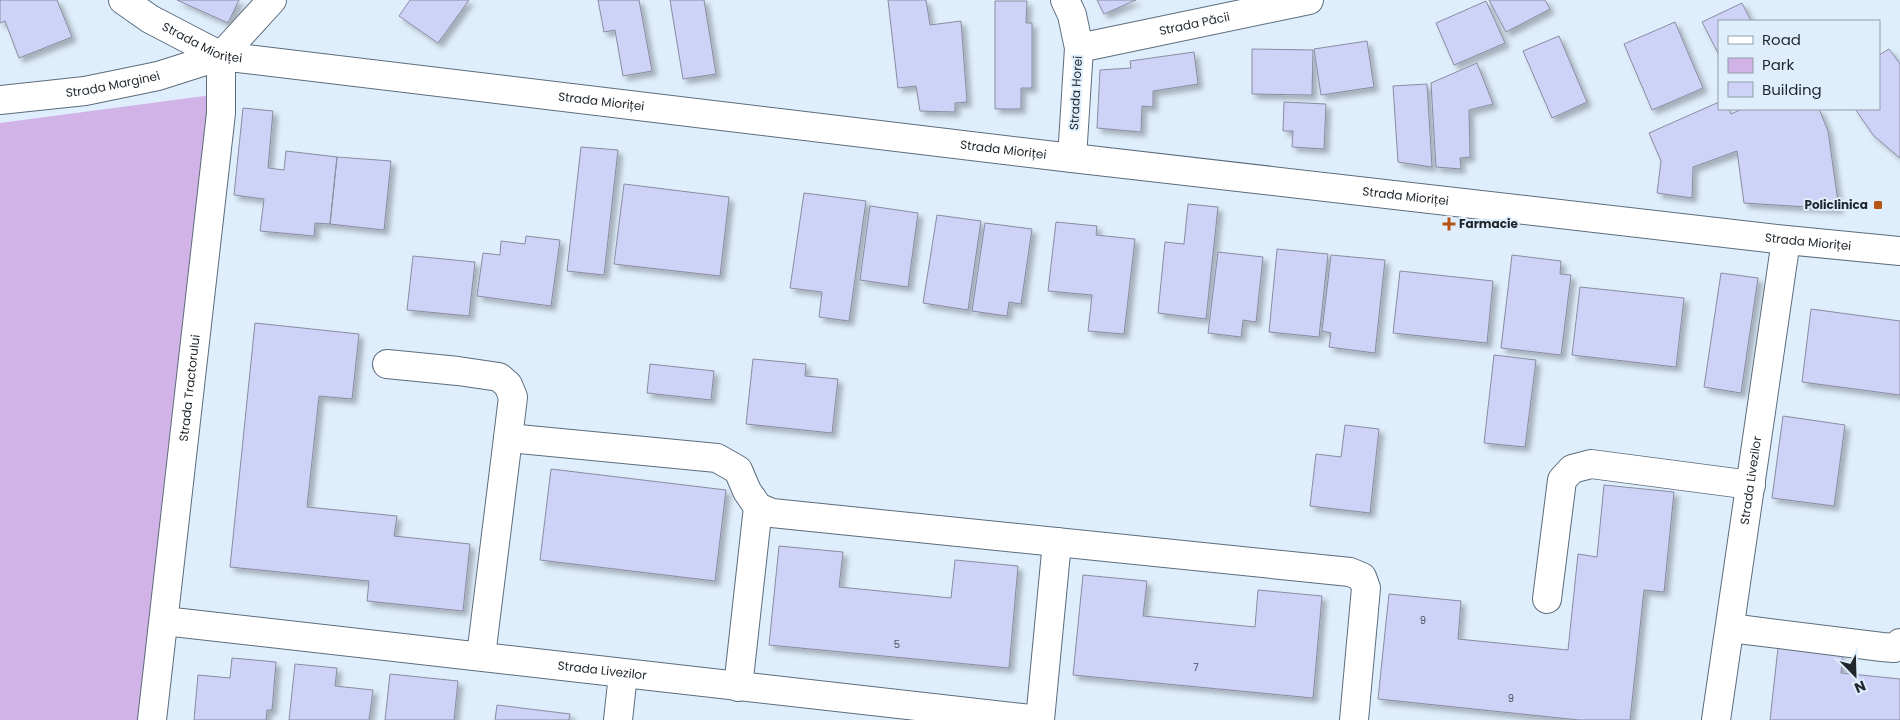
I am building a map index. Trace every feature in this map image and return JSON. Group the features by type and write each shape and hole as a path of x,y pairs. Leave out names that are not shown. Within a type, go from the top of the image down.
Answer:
{"street":[{"name":"Strada Mioriței","path":"123,0 152,10 222,56 1072,158 1786,240 1900,251"},
{"path":"222,56 272,0"},
{"name":"Strada Horei","path":"1065,0 1072,14 1079,48 1072,158"},
{"name":"Strada Păcii","path":"1079,48 1309,0"},
{"name":"Strada Marginei","path":"0,100 85,91 158,76 222,56"},
{"name":"Strada Tractorului","path":"152,720 221,113 222,56"},
{"name":"Strada Livezilor","path":"1716,720 1786,240"},
{"path":"387,364 499,377 508,385 513,397 481,656"},
{"path":"508,438 717,458 738,470 747,491 758,507 772,513 1350,572 1362,577 1366,588 1354,720"},
{"path":"1548,599 1562,480 1572,469 1591,464 1751,484"},
{"path":"738,687 758,507"},
{"path":"1040,720 1057,542"},
{"name":"Strada Livezilor","path":"164,621 1040,720"},
{"path":"1730,628 1882,647 1894,648 1900,643"},
{"path":"618,720 623,674"}],"green space":[{"path":"212,95 138,720 0,720 0,123"}],"building":[{"path":"0,0 57,0 72,37 19,58 5,21 0,23"},
{"path":"177,0 239,0 228,23"},
{"path":"410,0 469,0 438,43 399,16"},
{"path":"598,0 639,0 652,71 623,76 615,30 604,32"},
{"path":"670,0 704,0 716,74 683,79"},
{"path":"888,0 926,0 930,25 961,21 967,102 955,103 955,112 920,111 916,86 898,88"},
{"path":"1097,0 1136,0 1104,14"},
{"path":"1489,0 1545,0 1550,9 1506,32"},
{"path":"995,1 1027,1 1026,23 1032,23 1032,88 1021,88 1021,109 995,109"},
{"path":"1486,1 1505,43 1454,65 1436,23"},
{"path":"1742,3 1750,20 1718,20 1718,53 1702,22"},
{"path":"1675,22 1703,88 1652,110 1624,44"},
{"path":"1559,36 1587,102 1552,118 1523,51"},
{"path":"1367,41 1374,87 1321,95 1314,49"},
{"path":"1252,49 1313,50 1312,95 1252,94"},
{"path":"1889,49 1900,64 1900,158 1874,136 1856,110 1880,110 1880,54"},
{"path":"1194,52 1198,84 1153,91 1153,107 1142,106 1141,132 1097,128 1100,70 1131,68 1130,61"},
{"path":"1477,63 1493,104 1469,110 1470,157 1460,158 1461,169 1436,167 1431,83"},
{"path":"1427,84 1432,167 1398,162 1393,86"},
{"path":"1284,102 1326,104 1324,149 1292,147 1293,131 1283,131"},
{"path":"1718,102 1718,110 1729,110 1731,114 1740,110 1819,110 1828,131 1839,209 1744,203 1737,151 1693,167 1692,198 1657,193 1661,161 1649,133"},
{"path":"243,108 273,111 268,168 284,170 286,151 337,157 330,224 315,223 314,236 260,231 264,199 234,195"},
{"path":"581,147 618,150 604,275 567,271"},
{"path":"337,157 391,161 384,230 330,224"},
{"path":"624,184 729,197 720,276 614,264"},
{"path":"804,193 866,201 849,321 819,317 822,292 790,288"},
{"path":"1188,204 1218,207 1206,319 1158,313 1165,242 1184,244"},
{"path":"870,206 918,213 908,287 860,280"},
{"path":"937,215 981,221 968,310 923,303"},
{"path":"1056,222 1097,226 1096,235 1135,239 1124,334 1088,331 1092,295 1048,291"},
{"path":"985,223 1032,229 1021,304 1009,302 1007,316 972,311"},
{"path":"526,236 560,240 551,306 477,296 483,253 500,255 501,241 525,244"},
{"path":"1277,249 1328,254 1319,337 1269,332"},
{"path":"1218,252 1263,257 1256,322 1243,320 1241,337 1208,333"},
{"path":"1331,255 1385,260 1375,353 1329,347 1331,333 1322,331"},
{"path":"1512,255 1561,261 1560,274 1571,275 1561,355 1501,348"},
{"path":"413,256 475,262 469,316 407,310"},
{"path":"1400,271 1493,281 1487,343 1393,333"},
{"path":"1721,273 1758,278 1741,393 1704,387"},
{"path":"1580,287 1684,298 1676,367 1572,355"},
{"path":"1811,309 1900,321 1900,395 1802,382"},
{"path":"255,323 359,334 352,399 319,396 307,507 397,516 394,536 470,544 463,611 367,601 369,581 230,567"},
{"path":"1494,355 1536,360 1525,447 1484,443"},
{"path":"753,359 806,364 805,376 838,379 832,433 746,424"},
{"path":"650,364 714,371 711,400 647,393"},
{"path":"1783,416 1845,425 1834,506 1772,498"},
{"path":"1345,425 1379,429 1370,513 1310,506 1316,454 1341,457"},
{"path":"551,469 726,490 715,581 540,560"},
{"path":"1604,485 1674,492 1664,592 1644,590 1630,720 1579,720 1378,699 1389,594 1461,601 1458,639 1568,650 1578,554 1597,557"},
{"path":"779,546 843,552 839,587 951,598 955,560 1018,566 1009,668 769,645"},
{"path":"1083,575 1147,581 1143,616 1255,627 1258,590 1322,596 1313,698 1073,675"},
{"path":"1778,648 1843,656 1841,673 1900,679 1900,720 1770,720"},
{"path":"232,658 276,662 272,710 267,710 266,720 194,720 198,675 230,678"},
{"path":"295,664 337,668 335,686 373,690 369,720 289,720"},
{"path":"390,674 458,681 454,720 385,720"},
{"path":"497,705 570,714 569,720 495,720"}],"place":[{"name":"Policlinica","path":"1878,205"},
{"name":"Farmacie","path":"1449,224"}]}
